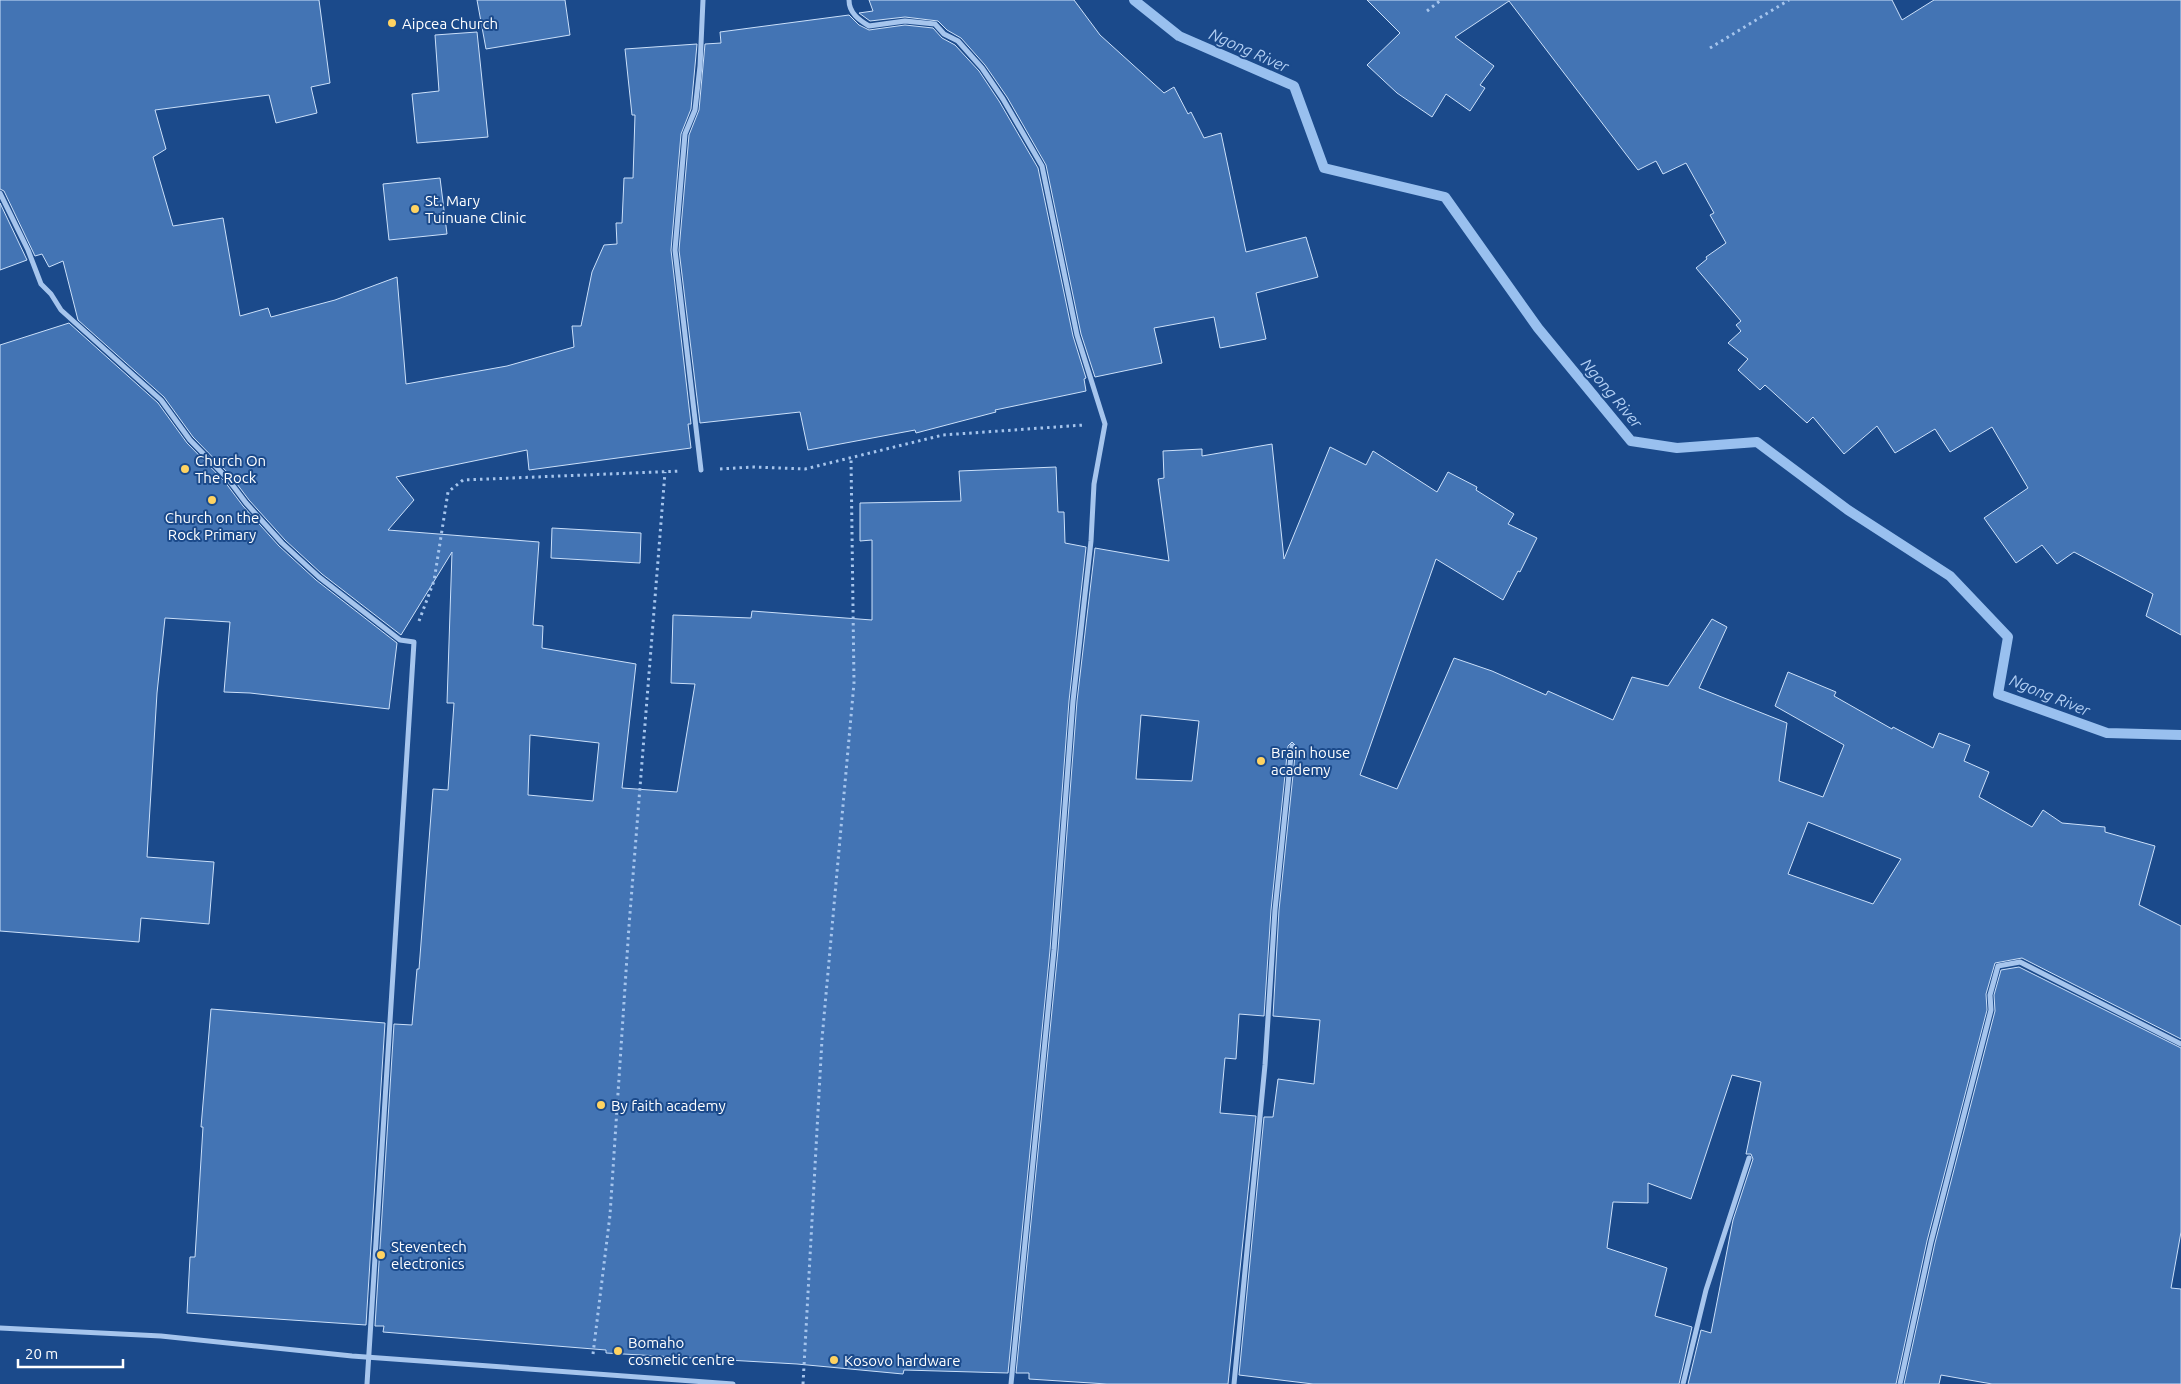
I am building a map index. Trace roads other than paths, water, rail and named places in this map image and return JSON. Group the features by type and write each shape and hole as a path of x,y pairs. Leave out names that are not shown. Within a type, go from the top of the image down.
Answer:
{"street":[{"path":"702,470 675,250 685,134 695,110 700,66 703,0"},
{"path":"849,0 849,5 855,17 868,26 905,21 935,24 944,34 958,41 982,68 1003,99 1042,166 1077,335 1105,424 1094,484 1091,541 1073,701 1054,950 1011,1384"},
{"path":"0,193 28,250 41,284 61,310 161,400 190,440 228,479 246,503 282,543 319,577 400,640 414,642 367,1384"},
{"path":"1234,1384 1265,1065 1275,910 1292,746"},
{"path":"1900,1384 1931,1242 1991,1010 1990,995 1998,966 2020,962 2181,1044"},
{"path":"1682,1384 1706,1290 1749,1158"},
{"path":"0,1328 161,1336 369,1357 733,1384"}],"waterway":[{"name":"Ngong River","path":"1134,0 1179,36 1294,86 1324,168 1445,197 1538,328 1631,441 1677,448 1757,442 1848,510 1950,576 2008,637 1998,694 2107,733 2181,735"}],"place":[{"name":"Aipcea Church","path":"392,23"},
{"name":"St. Mary Tuinuane Clinic","path":"415,209"},
{"name":"Church On The Rock","path":"185,469"},
{"name":"Church on the Rock Primary","path":"212,500"},
{"name":"Brain house academy","path":"1261,761"},
{"name":"By faith academy","path":"601,1105"},
{"name":"Steventech electronics","path":"381,1255"},
{"name":"Bomaho cosmetic centre","path":"618,1351"},
{"name":"Kosovo hardware","path":"834,1360"}]}
